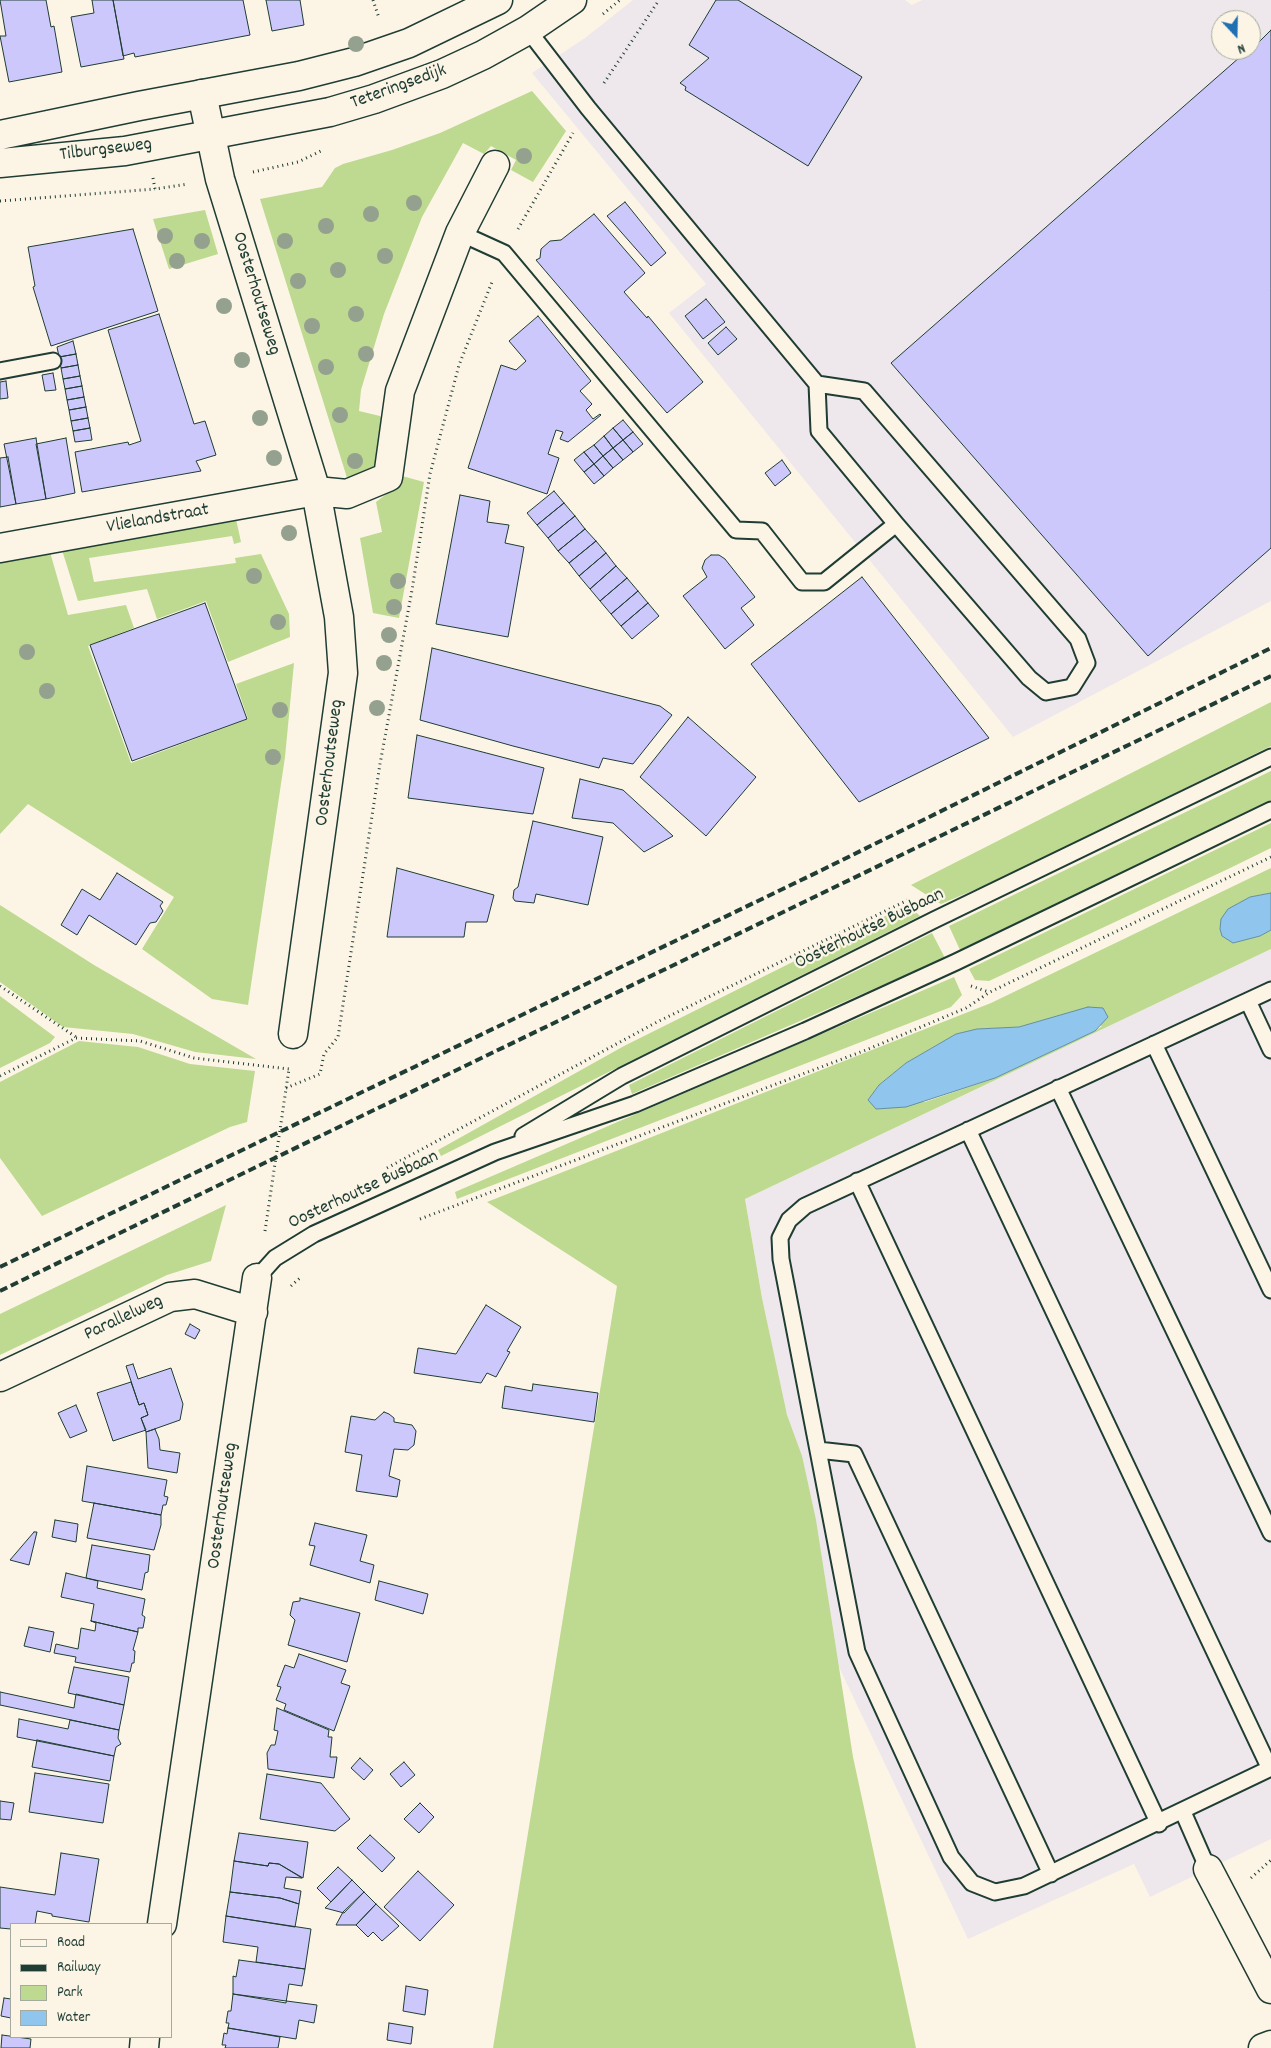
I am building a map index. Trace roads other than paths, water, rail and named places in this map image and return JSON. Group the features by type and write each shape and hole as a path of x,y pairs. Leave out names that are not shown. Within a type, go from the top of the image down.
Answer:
{"street":[{"name":"Teteringsedijk","path":"202,94 299,76 354,62 409,43 498,0"},
{"name":"Teteringsedijk","path":"210,134 330,112 442,74 483,55 528,30 572,0"},
{"name":"Oosterhoutseweg","path":"202,94 220,179 316,491 339,617 343,674 293,1034"},
{"name":"Tilburgseweg","path":"0,135 202,94"},
{"name":"Tilburgseweg","path":"0,163 125,151 210,134"},
{"path":"316,491 347,494 388,477 400,391 460,233 496,165"},
{"name":"Vlielandstraat","path":"0,548 316,491"},
{"name":"Oosterhoutseweg","path":"162,1923 257,1278"},
{"name":"Parallelweg","path":"0,1377 170,1297 195,1294 253,1312"},
{"path":"1208,1868 1271,1989"},
{"path":"1263,2048 1271,2045"}],"lane":[{"path":"528,30 588,108 817,384 820,431 896,524 1029,678 1046,692 1072,686 1087,663 1078,639 864,391 817,384"},
{"path":"460,233 504,254 736,530 762,531 802,582 824,582 896,524"},
{"path":"0,371 53,361"},
{"name":"Oosterhoutse Busbaan","path":"495,1152 622,1076 934,920 1271,758"},
{"name":"Oosterhoutse Busbaan","path":"257,1278 275,1258 314,1234 495,1152 634,1104 804,1031 956,962 1271,810"},
{"path":"968,1130 1271,1769 1051,1874 1024,1886 995,1892 972,1883 951,1857 857,1652 781,1259 780,1238 789,1220 805,1206 857,1181 1271,990"},
{"path":"1248,1001 1271,1050"},
{"path":"1154,1044 1271,1290"},
{"path":"1058,1088 1271,1533"},
{"path":"857,1181 1159,1824"},
{"path":"818,1450 854,1454 1051,1874"},
{"path":"1183,1812 1208,1868"}],"water":[{"path":"1271,893 1271,930 1260,936 1233,943 1222,936 1220,929 1221,919 1228,909 1250,897"},
{"path":"1088,1007 1103,1008 1108,1017 1095,1031 995,1078 906,1107 876,1109 868,1100 879,1085 906,1063 956,1034 977,1029 1019,1027"}],"railway":[{"path":"0,1267 822,870 1271,648"},
{"path":"0,1291 1271,676"}]}
